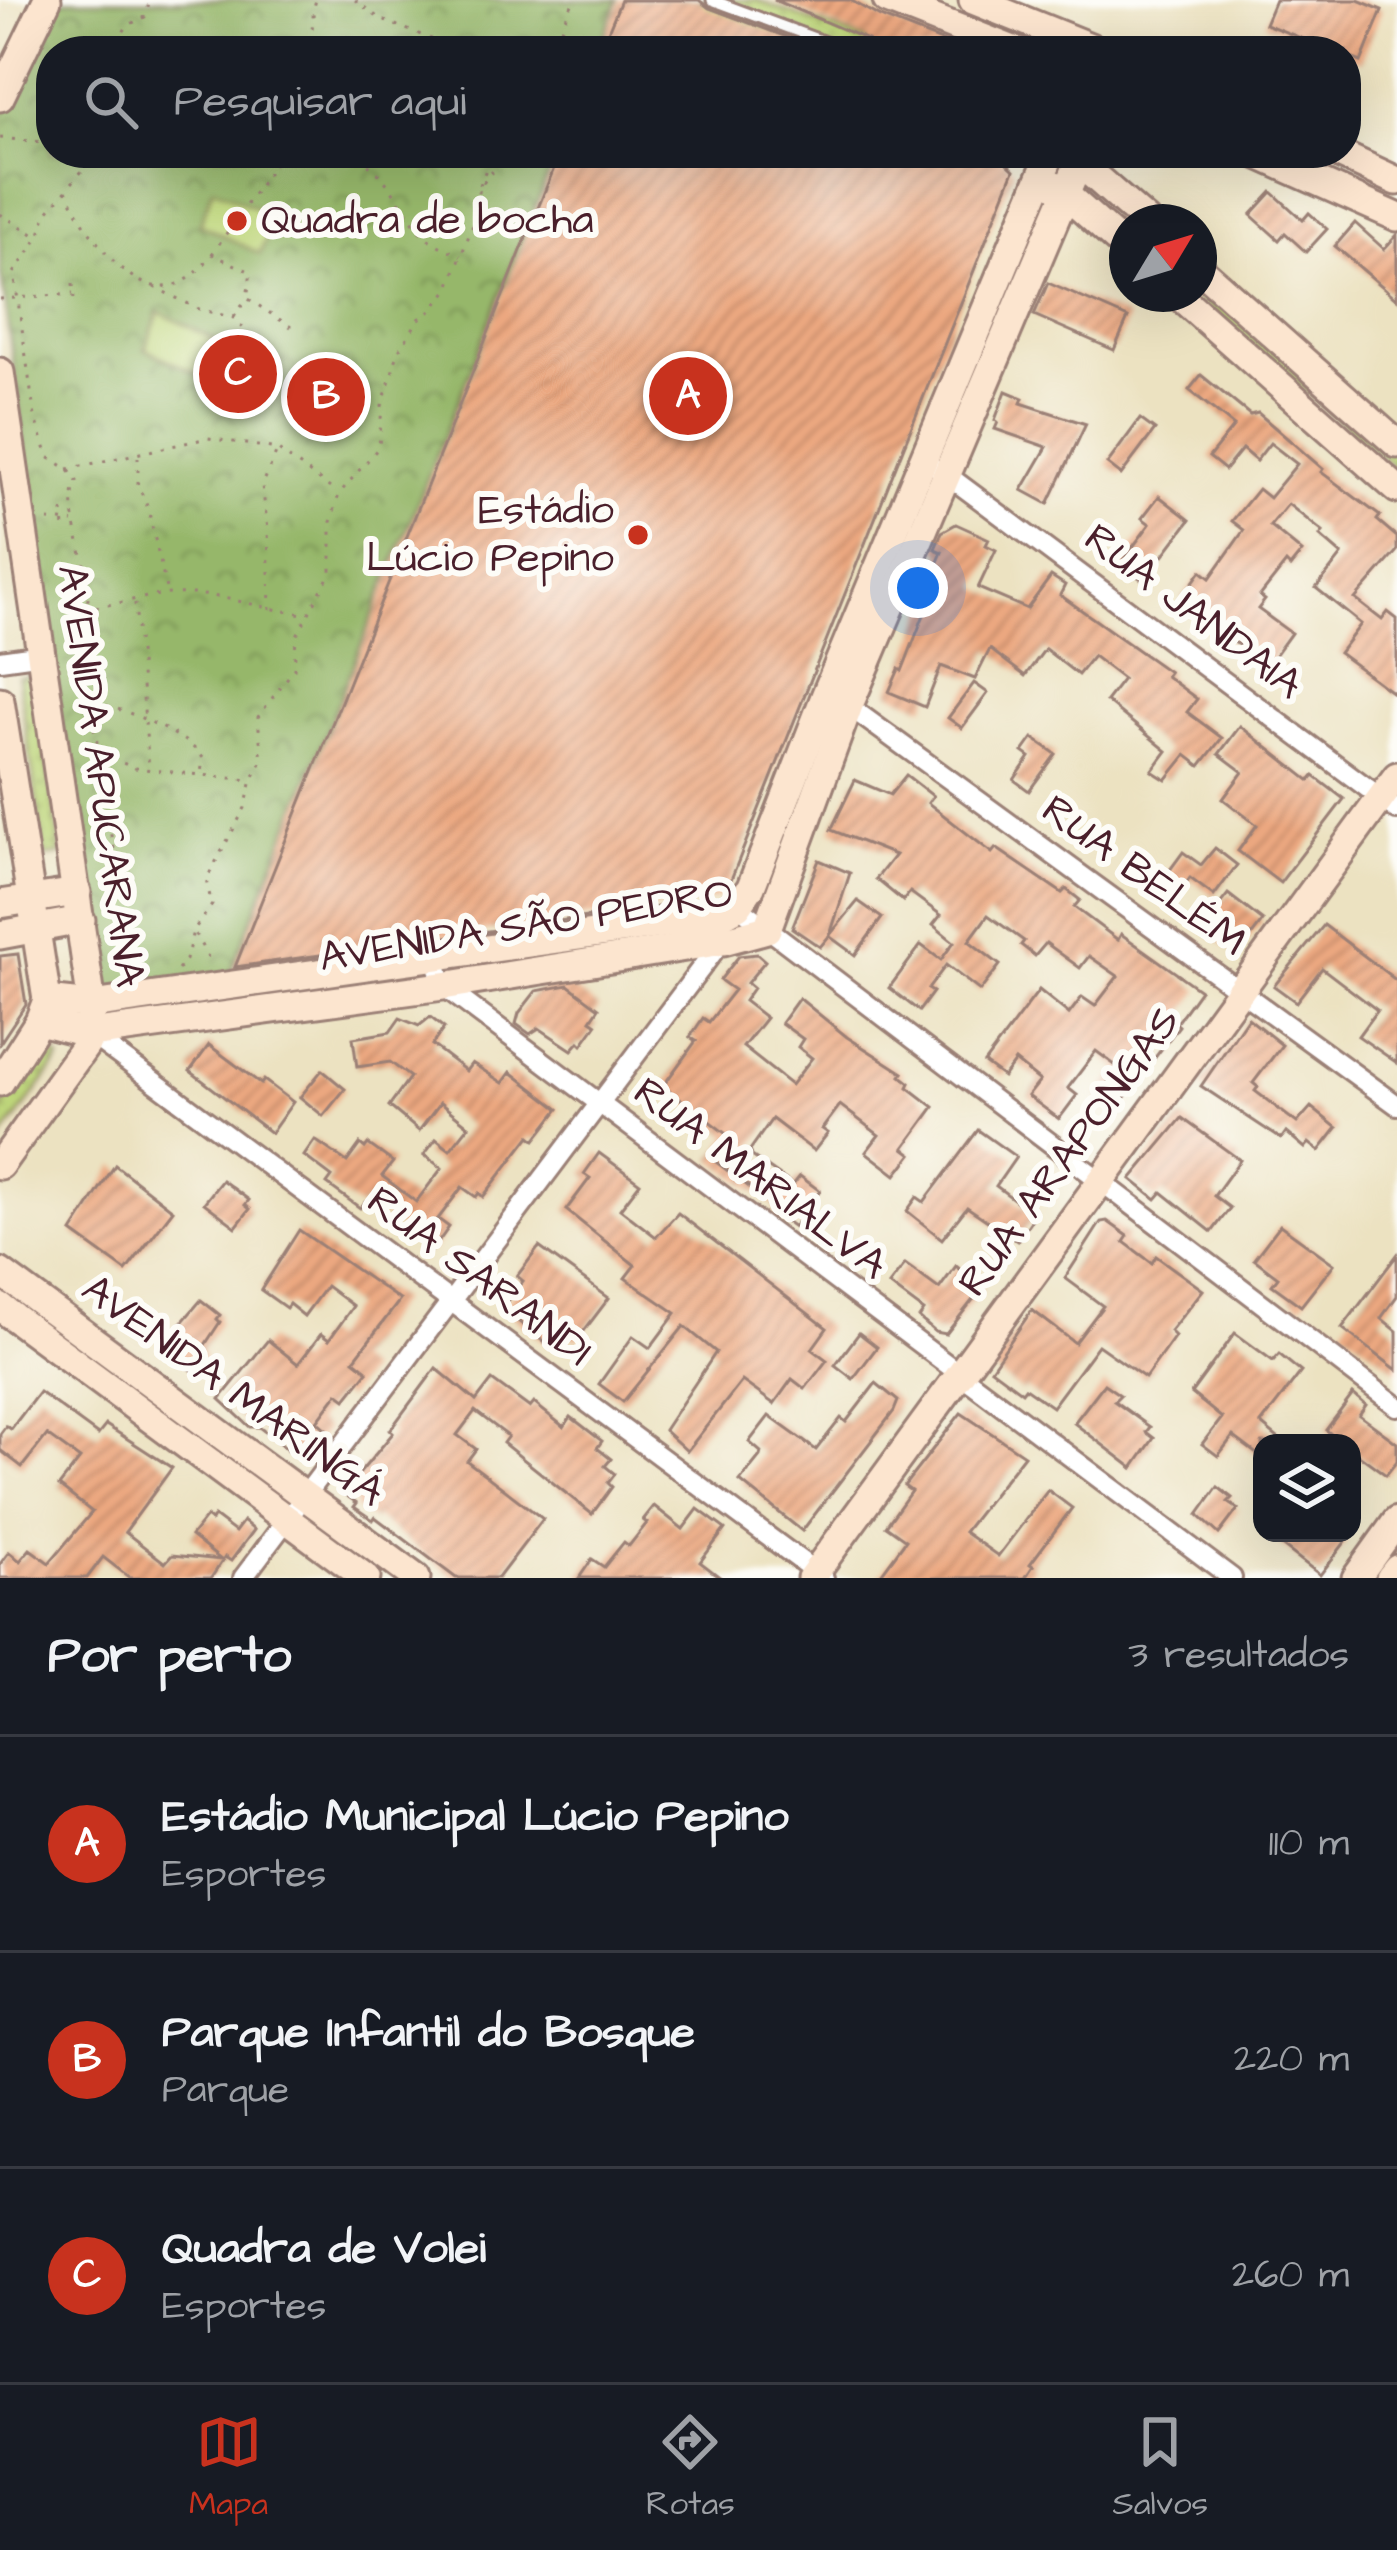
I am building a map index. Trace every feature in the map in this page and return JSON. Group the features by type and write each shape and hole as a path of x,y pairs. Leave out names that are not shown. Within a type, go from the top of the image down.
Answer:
{"street":[{"path":"0,97 46,0"},
{"path":"887,0 978,36"},
{"path":"973,0 1058,36"},
{"path":"1361,164 1397,181"},
{"name":"AVENIDA SÃO PEDRO","path":"727,921 751,887 838,699 934,466 1046,168"},
{"path":"1050,168 1067,196 1109,233"},
{"name":"AVENIDA SÃO PEDRO","path":"934,466 1067,196 1074,168"},
{"path":"1090,168 1128,204"},
{"path":"1288,168 1397,217"},
{"path":"1217,284 1397,444"},
{"path":"1198,312 1397,489"},
{"name":"AVENIDA APUCARANA","path":"0,1165 91,1034 92,1005 1,385"},
{"name":"RUA JANDAIA","path":"934,466 1392,795"},
{"path":"0,659 43,653"},
{"name":"AVENIDA SÃO PEDRO","path":"43,1011 91,1034 442,986 727,921 767,929 838,699"},
{"name":"RUA BELÉM","path":"838,699 1397,1105"},
{"name":"AVENIDA APUCARANA","path":"0,701 36,929 43,1011"},
{"name":"RUA ARAPONGAS","path":"817,1576 1240,990 1392,795"},
{"path":"0,904 31,898 79,906"},
{"path":"0,935 36,929 79,906"},
{"path":"243,1578 600,1104 727,921"},
{"path":"767,929 1397,1406"},
{"name":"AVENIDA SÃO PEDRO","path":"43,1011 435,957 688,933"},
{"path":"435,957 442,986"},
{"name":"RUA MARIALVA","path":"442,986 1232,1578"},
{"path":"0,1082 43,1011"},
{"name":"RUA SARANDI","path":"91,1034 817,1576"},
{"name":"AVENIDA MARINGÁ","path":"0,1272 416,1578"},
{"name":"AVENIDA MARINGÁ","path":"0,1307 366,1578"},
{"path":"1355,1578 1397,1521"},
{"path":"1390,1578 1397,1569"}],"lane":[{"path":"712,0 809,36"}],"path":[{"path":"120,36 128,25 146,16 150,0"},
{"path":"310,36 316,0"},
{"path":"355,0 380,19 420,36"},
{"path":"557,36 574,0"},
{"path":"0,138 36,141"},
{"path":"84,168 47,213 39,237 14,273 34,412 48,458 68,469 77,481 73,522 80,535 88,596 81,630 126,944 142,976 157,980"},
{"path":"152,287 190,280 272,168"},
{"path":"372,168 390,184 421,234 460,256"},
{"path":"170,979 187,959 193,931 212,905 206,880 245,808 251,780 262,760 258,717 293,669 296,637 331,572 331,522 339,494 379,447 382,406 399,350 418,320 448,290 479,209 478,188 486,168"},
{"path":"478,188 495,168"},
{"path":"65,189 110,262 199,309 234,318 278,366"},
{"path":"0,214 39,237"},
{"path":"212,254 250,272 247,298 234,318"},
{"path":"0,299 74,297 73,284"},
{"path":"247,298 292,327"},
{"path":"68,469 208,438 277,449 339,494"},
{"path":"270,610 262,486 277,449"},
{"path":"137,455 138,485 148,508 167,594"},
{"path":"63,511 64,531"},
{"path":"22,521 73,522"},
{"path":"84,608 167,594 214,595 307,614"},
{"path":"135,601 149,769"},
{"path":"92,703 115,707 190,742 200,752 201,776"},
{"path":"100,753 135,768 251,780"},
{"path":"193,931 211,964"}],"green space":[{"path":"60,0 618,0 604,36 42,36"},
{"path":"626,0 756,0 853,36 612,36"},
{"path":"36,47 36,168 551,168 228,979 98,998 0,266 0,118"},
{"name":"Quadra de bocha","path":"213,188 275,217 260,254 200,224"},
{"path":"1217,297 1397,452 1397,470 1214,312"},
{"path":"159,312 214,339 200,375 145,349"},
{"path":"219,341 272,370 264,405 204,377"},
{"path":"34,675 61,854 45,857 18,677"},
{"path":"46,1048 60,1059 0,1141 0,1110"}],"building":[{"path":"621,0 699,0 784,36 606,36"},
{"path":"774,0 850,0 929,36 859,36"},
{"path":"1275,0 1358,0 1382,10 1361,62 1361,36 1296,36 1265,24"},
{"name":"Estádio Lúcio Pepino","path":"554,168 1014,170 726,892 714,899 235,967"},
{"path":"1272,192 1303,220 1309,213 1327,229 1306,252 1285,233 1279,240 1251,215"},
{"path":"1355,223 1384,249 1397,235 1397,299 1335,246"},
{"path":"1048,283 1128,318 1114,350 1034,315"},
{"path":"1201,375 1250,415 1258,413 1321,472 1380,516 1377,520 1397,537 1397,551 1355,599 1382,620 1388,612 1397,619 1397,696 1339,653 1361,624 1316,588 1342,555 1320,536 1323,532 1288,504 1270,526 1302,552 1290,567 1286,563 1260,596 1265,600 1258,609 1291,633 1265,669 1184,608 1188,604 1181,599 1201,571 1210,578 1244,530 1232,521 1258,489 1269,498 1297,464 1270,443 1256,461 1242,449 1225,470 1209,457 1234,426 1189,390"},
{"path":"1006,391 1023,398 1021,403 1086,424 1048,504 1022,490 1047,447 995,429"},
{"path":"1140,419 1155,430 1121,475 1107,464"},
{"path":"1159,496 1190,520 1144,581 1120,564 1150,524 1142,518"},
{"path":"956,524 989,539 986,545 996,550 978,588 1027,609 1051,576 1065,585 1060,595 1169,672 1166,676 1197,699 1187,712 1222,738 1200,766 1186,755 1166,780 1152,771 1167,751 1106,701 1123,679 1093,656 1078,675 1045,649 1025,676 990,649 975,679 941,666 925,707 889,692 932,594 926,591 942,552 935,549 942,532"},
{"path":"974,683 988,693 962,728 948,718"},
{"path":"1240,726 1310,781 1314,776 1344,799 1280,883 1238,851 1257,825 1223,799 1243,772 1219,754"},
{"path":"1033,738 1056,754 1029,791 1014,780 1030,757 1023,752"},
{"path":"906,775 933,796 928,803 992,853 996,848 1062,893 1066,889 1080,900 1074,907 1200,990 1176,1023 1179,1026 1116,1109 1098,1096 1119,1068 1096,1051 1068,1088 1077,1095 1059,1119 1028,1096 1040,1081 1015,1061 1003,1077 984,1063 1039,990 1069,1014 1082,997 1095,1006 1118,976 1089,956 1080,968 1046,943 1035,956 1021,945 1024,941 988,915 969,941 1000,965 980,991 946,965 919,1011 889,988 921,945 941,960 954,942 933,925 941,915 910,892 903,901 876,879 895,855 831,830 855,780 890,795"},
{"path":"1215,848 1237,865 1214,896 1190,878 1170,905 1153,893 1183,852 1201,865"},
{"path":"819,860 850,873 830,935 820,947 792,928"},
{"path":"1228,894 1263,921 1237,955 1201,928"},
{"path":"858,901 882,918 855,955 829,936"},
{"path":"1324,925 1397,981 1397,1063 1358,1036 1377,1010 1322,968 1296,1002 1274,986"},
{"path":"18,954 26,1004 0,1043 0,956"},
{"path":"757,954 765,961 747,983 753,988 744,1001 766,1018 743,1047 791,1085 812,1058 798,1047 803,1039 781,1023 799,998 903,1073 908,1087 934,1107 904,1148 912,1154 896,1175 866,1152 879,1135 840,1105 822,1129 828,1133 814,1151 772,1119 750,1150 752,1156 793,1185 800,1176 820,1191 794,1227 773,1212 777,1208 712,1159 729,1136 663,1086 696,1041 690,1037 703,1018 709,1022 734,990 720,980 739,956"},
{"path":"568,985 599,1008 591,1020 597,1024 582,1045 579,1042 572,1050 539,1028 530,1034 516,1024 536,991"},
{"path":"430,1017 444,1028 432,1045 466,1071 472,1063 503,1083 511,1072 559,1109 535,1140 530,1136 483,1197 462,1187 438,1219 449,1227 432,1251 365,1202 360,1208 327,1184 332,1177 304,1156 315,1140 347,1162 360,1144 365,1148 368,1144 393,1162 382,1176 416,1202 442,1168 424,1155 436,1139 450,1150 469,1126 440,1103 419,1131 389,1106 410,1077 390,1062 357,1067 353,1038 390,1032 400,1018 419,1026"},
{"path":"1248,1018 1282,1045 1253,1083 1258,1087 1255,1091 1297,1123 1311,1107 1337,1128 1319,1151 1309,1143 1305,1148 1286,1132 1281,1139 1201,1086"},
{"path":"209,1045 293,1102 271,1133 190,1071"},
{"path":"322,1070 345,1089 323,1116 300,1097"},
{"path":"1182,1118 1240,1160 1214,1196 1230,1208 1212,1232 1162,1192 1156,1199 1131,1179"},
{"path":"978,1130 1016,1157 996,1186 1035,1215 1017,1241 967,1207 942,1239 907,1211 917,1197 924,1202"},
{"path":"599,1153 640,1183 620,1209 656,1237 678,1213 827,1328 812,1349 827,1360 805,1389 792,1379 774,1404 742,1381 687,1451 664,1430 716,1352 684,1326 623,1402 599,1384 633,1336 650,1348 676,1313 625,1278 635,1265 566,1210 590,1178 584,1174"},
{"path":"115,1165 173,1210 126,1271 72,1232"},
{"path":"222,1180 249,1200 245,1205 250,1209 236,1227 204,1203"},
{"path":"1107,1221 1128,1236 1124,1242 1152,1263 1156,1256 1203,1290 1170,1331 1175,1336 1145,1378 1098,1345 1052,1407 991,1369 1032,1310 1075,1343 1103,1306 1065,1278 1101,1222"},
{"path":"1280,1225 1334,1264 1301,1306 1272,1285 1278,1277 1254,1259"},
{"path":"299,1230 400,1300 354,1360 368,1371 346,1399 338,1393 317,1421 326,1429 301,1460 259,1427 250,1427 220,1399 268,1340 298,1364 321,1334 329,1340 353,1306 326,1286 304,1316 261,1290"},
{"path":"539,1247 609,1298 577,1340 558,1324 544,1342 502,1308 523,1281 517,1276"},
{"path":"1397,1255 1397,1296 1381,1318 1397,1331 1397,1370 1342,1328"},
{"path":"905,1264 939,1289 956,1266 983,1287 946,1334 935,1332 919,1318 924,1311 889,1285"},
{"path":"201,1300 220,1315 220,1322 201,1351 206,1355 193,1371 161,1347"},
{"path":"859,1333 877,1347 853,1379 835,1365"},
{"path":"1235,1333 1273,1361 1279,1354 1301,1372 1261,1424 1273,1434 1253,1434 1253,1451 1233,1436 1218,1456 1202,1444 1222,1418 1191,1393"},
{"path":"436,1368 476,1401 492,1380 530,1408 534,1403 564,1427 571,1417 602,1441 597,1448 611,1459 605,1466 615,1474 608,1483 612,1487 592,1514 503,1443 508,1436 475,1411 457,1435 476,1449 467,1461 543,1519 498,1578 456,1578 375,1517 354,1507 357,1503 347,1496 349,1486 393,1433 390,1430"},
{"path":"876,1383 898,1401 894,1411 802,1531 740,1481 760,1456 749,1442 769,1416 816,1450 841,1418 846,1422"},
{"path":"1104,1384 1120,1395 1114,1401 1150,1427 1146,1432 1154,1438 1133,1468 1074,1423"},
{"path":"39,1392 98,1435 106,1425 172,1468 125,1532 165,1563 172,1555 221,1560 191,1536 206,1517 211,1521 214,1516 235,1532 243,1521 254,1530 231,1561 225,1557 211,1578 130,1578 103,1557 87,1578 0,1578 0,1564 9,1552 20,1561 30,1549 49,1563 92,1512 59,1486 80,1459 47,1435 22,1467 0,1450 0,1434 6,1426 11,1429"},
{"path":"1353,1394 1366,1405 1359,1415 1397,1443 1397,1461 1386,1475 1361,1457 1361,1434 1326,1430"},
{"path":"961,1413 1024,1455 964,1532 998,1556 1048,1490 1072,1508 1030,1564 1025,1578 878,1578 906,1540 886,1526 911,1491 904,1486"},
{"path":"1218,1487 1238,1509 1219,1534 1198,1515"},
{"path":"654,1506 683,1529 698,1509 725,1529 700,1562 721,1578 579,1578 592,1559 604,1567 624,1542 629,1546"},
{"path":"1278,1542 1345,1542 1320,1575"}],"place":[{"name":"Quadra de bocha","path":"237,221"},
{"name":"Quadra de Volei","path":"238,374"},
{"name":"Estádio Municipal Lúcio Pepino","path":"688,396"},
{"name":"Parque Infantil do Bosque","path":"326,397"},
{"name":"Estádio Lúcio Pepino","path":"638,535"}]}
